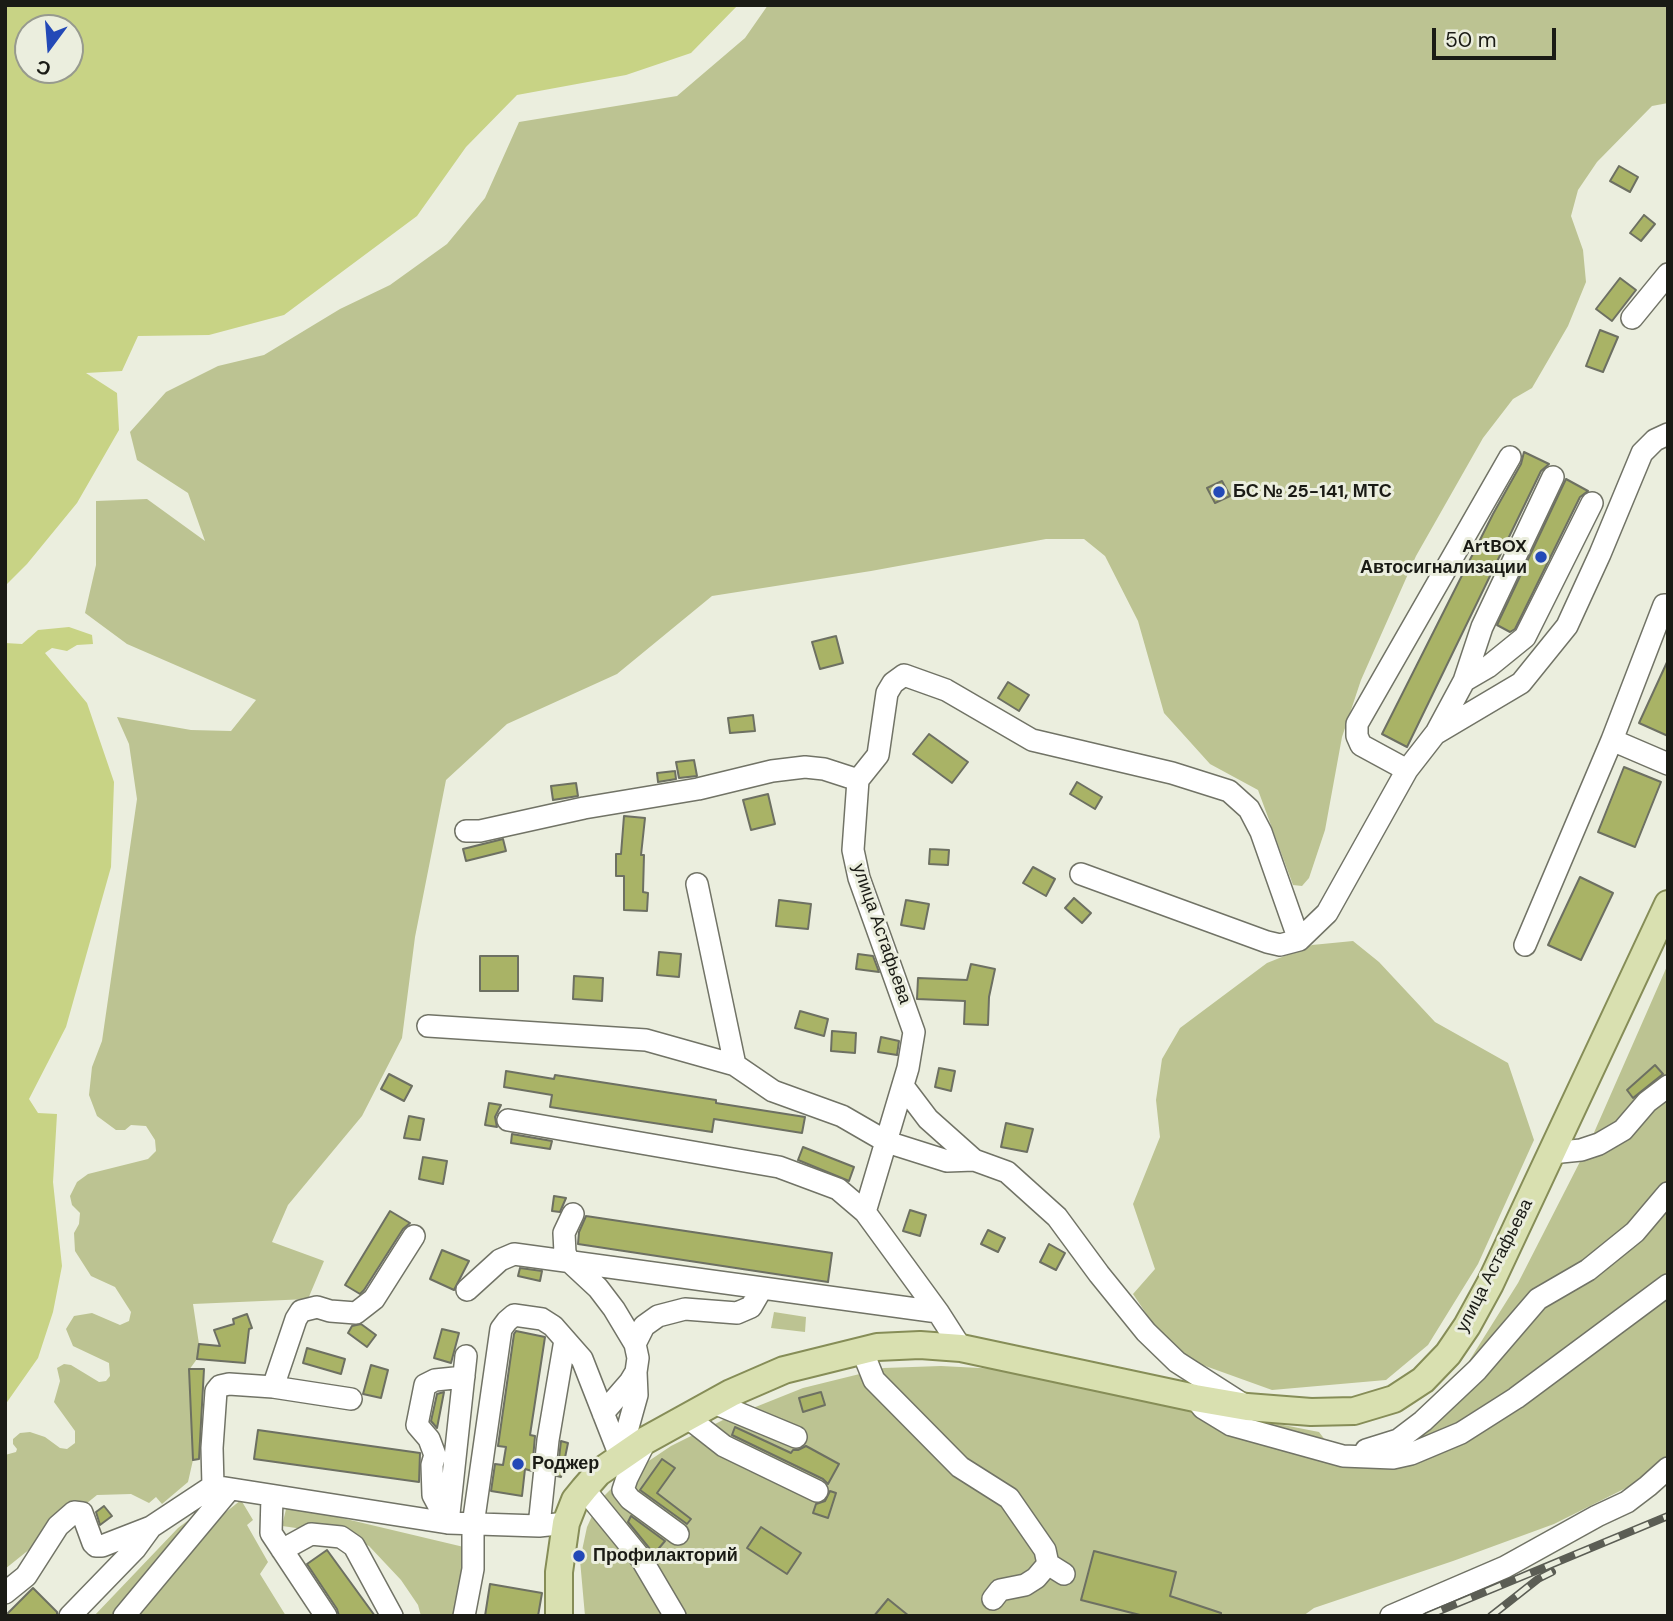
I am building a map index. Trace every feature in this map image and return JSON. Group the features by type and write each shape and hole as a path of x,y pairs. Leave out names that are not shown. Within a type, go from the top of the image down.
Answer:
{"main road":[{"name":"улица Астафьева","path":"559,1616 559,1572 566,1523 575,1500 598,1473 620,1456 687,1417 784,1370 862,1350 920,1345 961,1348 1247,1407 1311,1412 1354,1411 1394,1399 1423,1380 1448,1354 1467,1326 1490,1284 1668,904"}],"street":[{"path":"1632,318 1668,274"},
{"path":"1435,734 1521,683 1567,626 1642,453 1654,440 1668,434"},
{"path":"1407,770 1361,745 1357,736 1357,724 1510,457"},
{"path":"1081,874 1267,942 1280,945 1298,940 1327,913 1407,770 1435,734 1464,681 1482,627 1553,477"},
{"path":"1464,681 1488,667 1525,637 1592,503"},
{"path":"1525,945 1612,740 1664,605 1668,605"},
{"path":"466,831 480,831 584,808 698,789 772,771 805,767 824,769 858,780 878,755 887,693 893,683 904,676 946,690 1032,740 1172,773 1229,791 1249,809 1261,832 1298,940"},
{"path":"1612,740 1668,764"},
{"name":"улица Астафьева","path":"858,780 853,850 859,878 914,1032 903,1086 866,1212"},
{"path":"697,884 735,1065"},
{"path":"428,1026 646,1040 735,1065 772,1091 842,1116 887,1142 947,1161 974,1160 1007,1171 1057,1217 1098,1274 1146,1332 1177,1362 1247,1407"},
{"path":"903,1086 928,1119 974,1160"},
{"path":"1551,1153 1581,1150 1599,1144 1623,1130 1647,1102 1668,1086"},
{"path":"508,1120 779,1167 838,1189 866,1212 961,1348"},
{"path":"1343,1456 1398,1440 1423,1421 1477,1370 1538,1299 1588,1270 1635,1232 1668,1193"},
{"path":"573,1214 565,1226 565,1253 570,1262 598,1288 635,1344 638,1358 637,1395 620,1456"},
{"path":"273,1387 301,1311 317,1307 356,1313 374,1299 414,1236"},
{"path":"467,1290 500,1259 514,1254 938,1312"},
{"path":"1195,1398 1203,1408 1231,1425 1343,1456 1402,1456 1461,1433 1516,1398 1668,1286"},
{"path":"635,1344 644,1326 658,1316 685,1309 737,1313 751,1307 762,1288"},
{"path":"464,1616 473,1569 473,1525 501,1329 514,1315 542,1320 553,1326 582,1359 620,1456"},
{"path":"539,1526 546,1453 565,1340"},
{"path":"862,1350 874,1380 960,1467 1009,1498 1056,1569 1025,1585 1000,1590 993,1599"},
{"path":"465,1367 448,1522 433,1495 432,1465 435,1455 429,1438 416,1425 425,1385 465,1367"},
{"path":"603,1413 636,1372"},
{"path":"124,1616 221,1488 212,1448 216,1391 220,1386 229,1384 273,1387 351,1398"},
{"path":"714,1403 796,1437"},
{"path":"687,1417 724,1446 817,1491"},
{"path":"646,1440 624,1490 630,1499 678,1534"},
{"path":"1391,1616 1505,1567 1627,1502 1668,1468"},
{"path":"5,1593 26,1577 58,1526 74,1512 82,1513 93,1543 102,1546 151,1527 221,1488 473,1525 539,1526 566,1523"},
{"path":"584,1489 642,1560 676,1616"},
{"path":"272,1496 271,1533 326,1616"},
{"path":"70,1616 135,1549 151,1527"},
{"path":"282,1550 311,1534 341,1537 354,1546 392,1616"}],"shaded area":[{"path":"5,5 738,5 691,53 626,75 517,95 466,147 417,216 284,315 209,335 138,336 122,371 86,373 117,393 119,430 77,503 27,564 5,586"},
{"path":"768,5 1668,5 1668,103 1652,106 1597,162 1578,190 1571,216 1583,250 1586,282 1568,326 1532,388 1513,399 1483,438 1416,556 1361,680 1342,737 1325,830 1309,878 1302,886 1293,885 1258,790 1210,764 1164,713 1138,621 1105,556 1084,539 1046,539 871,571 712,596 617,674 507,724 446,780 415,937 402,1038 362,1116 288,1205 272,1242 324,1261 308,1299 193,1304 199,1344 197,1359 189,1370 193,1460 188,1482 162,1504 156,1497 149,1503 131,1494 97,1495 5,1569 5,1455 16,1452 13,1439 20,1433 30,1432 67,1449 75,1443 75,1431 54,1402 60,1381 57,1368 64,1364 71,1365 99,1382 106,1381 110,1376 109,1363 73,1346 66,1329 74,1316 92,1313 120,1325 129,1321 131,1312 115,1287 91,1276 75,1251 74,1233 79,1224 80,1213 72,1205 70,1196 77,1182 88,1174 148,1159 156,1151 155,1140 146,1126 131,1125 125,1130 116,1130 97,1116 89,1095 92,1067 102,1041 137,799 129,744 117,717 191,730 231,731 256,700 127,644 85,613 96,565 96,501 147,499 205,541 188,493 137,460 130,432 166,392 218,366 264,355 340,309 390,285 447,244 485,198 519,122 677,96 745,38"},
{"path":"69,627 92,635 93,644 77,645 67,651 52,648 45,653 87,703 114,782 111,867 66,1027 29,1099 38,1113 57,1114 53,1182 62,1266 53,1312 38,1358 5,1405 5,643 22,644 38,630"},
{"path":"1353,941 1379,962 1435,1022 1508,1063 1534,1140 1478,1264 1428,1345 1386,1380 1272,1390 1197,1363 1166,1343 1133,1294 1155,1269 1133,1204 1160,1137 1156,1100 1162,1059 1180,1028 1267,963 1312,945"},
{"path":"1668,964 1668,1460 1654,1474 1554,1524 1314,1608 1303,1616 585,1616 580,1560 587,1527 599,1501 619,1481 671,1446 723,1420 803,1388 884,1368 941,1366 999,1369 1319,1432 1342,1462 1402,1450 1454,1385 1518,1283 1589,1144"},
{"path":"774,1312 806,1317 805,1332 771,1328"},
{"path":"241,1500 253,1520 247,1525 268,1562 260,1574 286,1616 135,1616 195,1537"},
{"path":"214,1501 122,1616 94,1616 178,1528"},
{"path":"287,1505 468,1548 457,1616 421,1616 418,1605 401,1580 369,1546 346,1535 282,1526"}],"building":[{"path":"1619,166 1638,177 1630,192 1610,181"},
{"path":"1644,215 1655,224 1641,241 1630,233"},
{"path":"1620,278 1636,290 1612,321 1596,309"},
{"path":"1600,330 1618,337 1603,372 1586,366"},
{"path":"1524,452 1549,464 1541,471 1407,747 1382,734 1521,464"},
{"path":"1566,479 1588,491 1580,497 1515,629 1510,632 1497,625"},
{"name":"БС № 25-141, МТС","path":"1222,481 1230,496 1215,503 1207,488"},
{"path":"836,636 843,663 820,669 812,642"},
{"path":"1668,660 1668,736 1639,723"},
{"path":"1008,682 1029,695 1019,711 998,698"},
{"path":"753,715 755,731 730,733 728,718"},
{"path":"929,734 968,762 952,783 913,754"},
{"path":"694,760 697,776 679,778 676,762"},
{"path":"1624,767 1661,782 1635,847 1598,832"},
{"path":"675,771 676,779 658,782 657,773"},
{"path":"1077,782 1102,797 1095,809 1070,794"},
{"path":"576,783 578,796 553,800 551,786"},
{"path":"768,794 775,824 751,830 743,800"},
{"path":"624,816 645,818 641,855 644,855 643,892 648,893 647,911 624,910 624,876 616,876 616,854 621,854"},
{"path":"503,839 506,851 466,861 463,849"},
{"path":"930,849 949,850 948,865 929,864"},
{"path":"1033,867 1055,879 1046,896 1023,883"},
{"path":"1580,877 1613,893 1581,960 1548,945"},
{"path":"1074,898 1091,913 1082,923 1065,908"},
{"path":"779,900 811,904 808,929 776,926"},
{"path":"906,900 929,904 924,929 901,925"},
{"path":"659,952 681,954 679,977 657,975"},
{"path":"858,954 873,956 879,972 856,969"},
{"path":"480,956 518,956 518,991 480,991"},
{"path":"971,964 995,969 989,997 988,1025 964,1024 965,1001 917,999 918,978 967,980"},
{"path":"574,976 603,978 602,1001 573,999"},
{"path":"800,1011 828,1019 824,1036 795,1028"},
{"path":"832,1031 856,1033 855,1053 831,1051"},
{"path":"881,1037 899,1041 897,1055 878,1052"},
{"path":"1655,1065 1663,1074 1633,1098 1627,1090"},
{"path":"939,1068 955,1071 951,1091 935,1087"},
{"path":"506,1071 554,1079 555,1075 805,1117 802,1133 714,1119 712,1132 550,1107 552,1095 504,1087"},
{"path":"389,1074 412,1086 404,1101 381,1089"},
{"path":"489,1103 501,1105 495,1117 497,1127 485,1125"},
{"path":"409,1116 424,1119 420,1140 404,1138"},
{"path":"1006,1123 1033,1129 1027,1152 1001,1147"},
{"path":"512,1134 552,1141 550,1149 511,1143"},
{"path":"803,1147 854,1167 849,1181 798,1160"},
{"path":"423,1157 447,1161 443,1184 419,1179"},
{"path":"554,1196 566,1198 560,1212 552,1211"},
{"path":"910,1210 926,1215 920,1236 903,1231"},
{"path":"390,1211 410,1223 403,1229 360,1294 345,1285"},
{"path":"586,1216 832,1253 828,1282 578,1244 579,1232"},
{"path":"988,1230 1005,1238 998,1252 981,1244"},
{"path":"1049,1244 1065,1253 1056,1270 1040,1262"},
{"path":"442,1250 469,1261 454,1290 430,1279"},
{"path":"520,1268 542,1271 540,1281 518,1276"},
{"path":"247,1314 252,1328 249,1329 245,1363 197,1359 199,1344 220,1346 214,1330 234,1324 233,1319"},
{"path":"361,1324 376,1335 367,1347 348,1333 352,1326"},
{"path":"442,1329 459,1333 451,1363 434,1358"},
{"path":"516,1331 545,1337 530,1435 535,1436 532,1471 525,1469 522,1496 491,1491 495,1464 503,1465 506,1447 498,1446"},
{"path":"307,1348 345,1359 341,1374 303,1363"},
{"path":"371,1365 388,1370 381,1398 363,1394"},
{"path":"189,1369 204,1369 199,1459 193,1460"},
{"path":"444,1392 437,1428 431,1421 437,1394"},
{"path":"821,1392 825,1405 803,1412 799,1398"},
{"path":"735,1427 791,1453 806,1446 839,1464 828,1484 823,1479 732,1435"},
{"path":"258,1430 420,1453 419,1482 254,1459"},
{"path":"561,1441 568,1443 561,1477 557,1476"},
{"path":"662,1459 675,1468 657,1493 691,1519 687,1524 640,1490"},
{"path":"830,1491 836,1493 828,1518 813,1513 816,1504 825,1501"},
{"path":"104,1506 112,1516 100,1525 96,1512"},
{"path":"631,1516 665,1541 654,1554 628,1522"},
{"path":"761,1527 801,1553 787,1574 747,1548"},
{"path":"327,1550 375,1616 339,1616 307,1564"},
{"path":"1094,1551 1176,1572 1170,1596 1221,1613 1221,1616 1144,1616 1081,1600"},
{"path":"490,1584 542,1593 538,1616 485,1616"},
{"path":"33,1588 57,1612 57,1616 5,1616"},
{"path":"888,1599 909,1616 874,1616"}],"railway":[{"path":"1427,1616 1668,1516"},
{"path":"1491,1616 1538,1579 1552,1572"}],"place":[{"name":"БС № 25-141, МТС","path":"1219,492"},
{"name":"ArtBOX Автосигнализации","path":"1541,557"},
{"name":"Роджер","path":"518,1464"},
{"name":"Профилакторий","path":"579,1556"}]}
